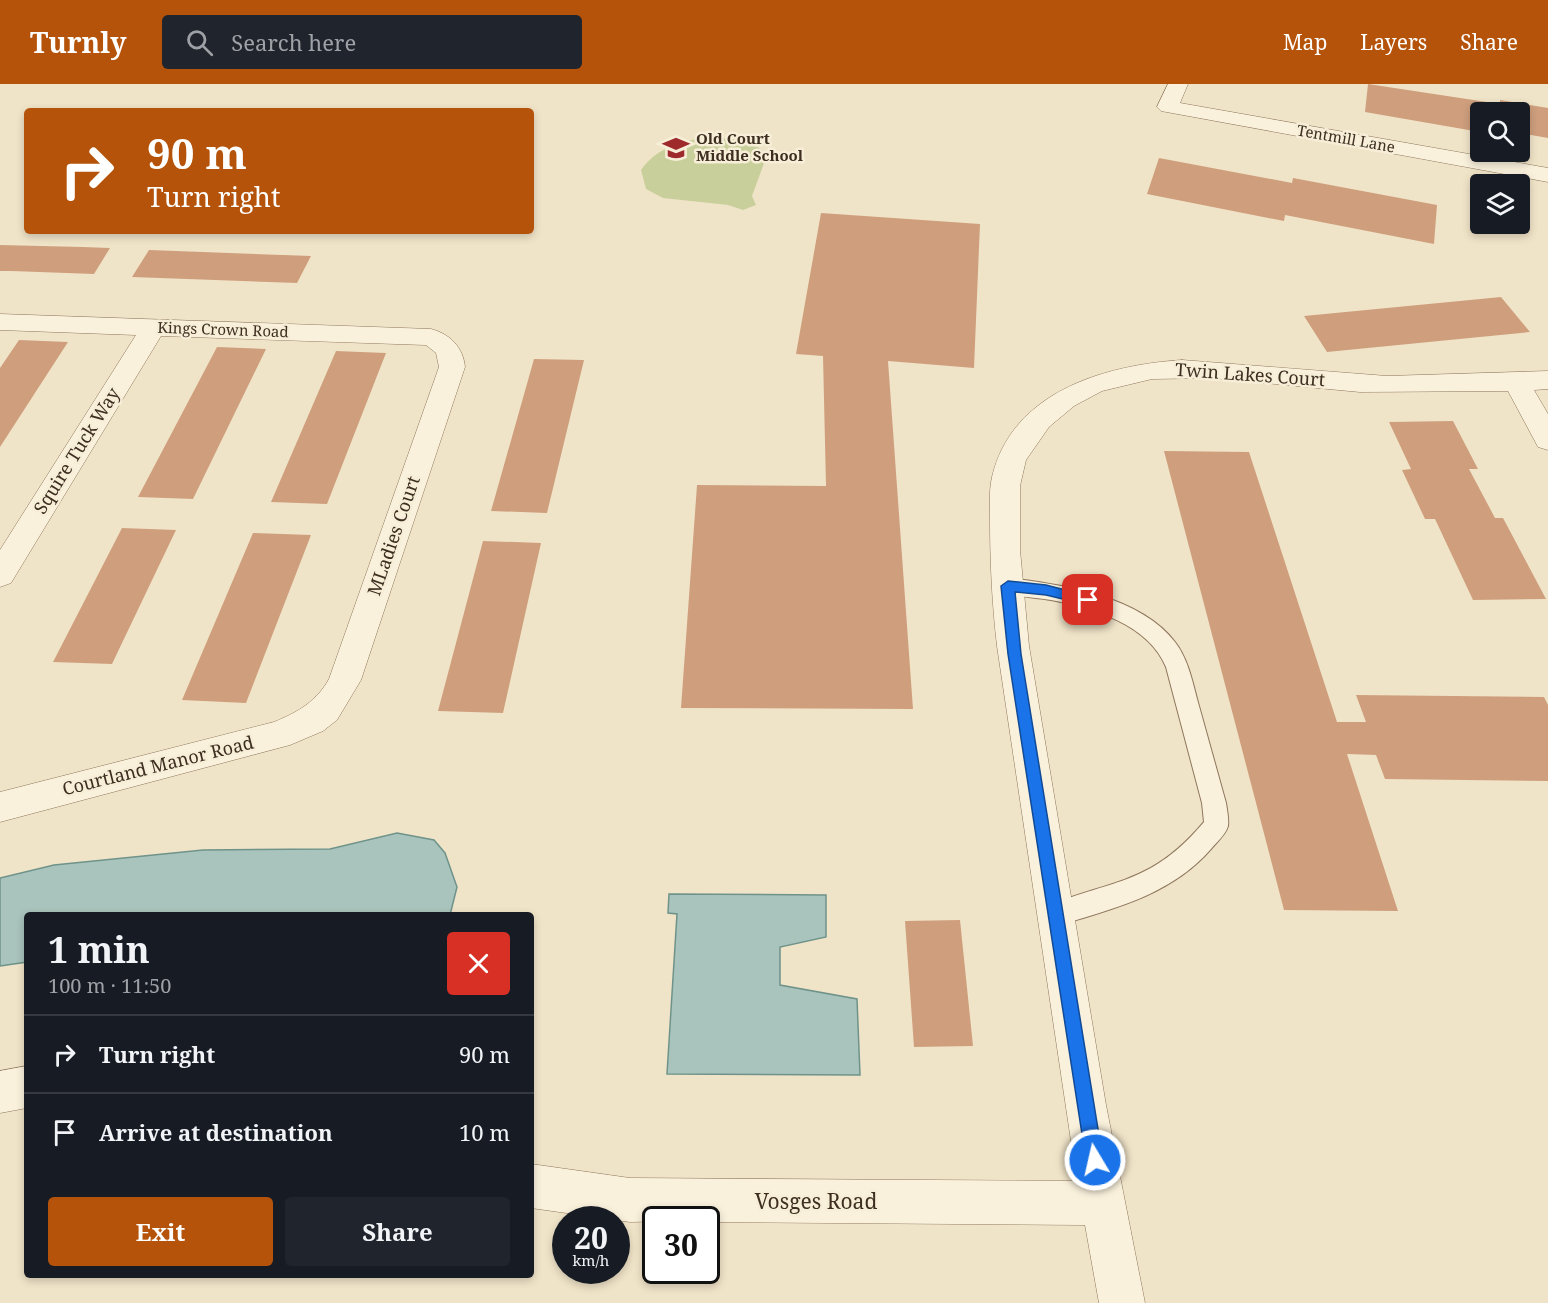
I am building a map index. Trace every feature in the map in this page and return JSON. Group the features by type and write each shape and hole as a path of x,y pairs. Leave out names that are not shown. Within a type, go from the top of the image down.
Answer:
{"street":[{"name":"Tentmill Lane","path":"1178,84 1168,107 1548,175"},
{"name":"Kings Crown Road","path":"0,322 431,337 444,344"},
{"name":"Squire Tuck Way","path":"0,575 154,327"},
{"name":"MLadies Court","path":"315,720 334,702 345,680 452,367 451,356 444,344"},
{"name":"Twin Lakes Court","path":"1122,1303 1101,1203 1015,654 1004,546 1006,481 1012,457 1028,434 1046,415 1072,395 1094,384 1126,374 1158,369 1191,368 1387,385 1533,381"},
{"path":"1533,381 1548,440"},
{"name":"Courtland Manor Road","path":"0,807 278,735 315,720"},
{"path":"0,1092 24,1088"},
{"name":"Vosges Road","path":"534,1186 630,1200 1101,1203"}],"lane":[{"path":"1008,586 1046,590 1088,600 1123,615 1151,632 1167,647 1178,667 1214,803 1216,825 1202,843 1161,877 1115,896 1056,914"}],"green space":[{"path":"701,138 746,142 761,149 767,155 752,196 756,205 743,210 728,205 663,198 646,189 641,170 653,157 675,145"}],"water":[{"path":"397,833 434,840 445,853 457,887 451,912 24,912 24,962 0,966 0,878 54,865 203,850 330,849"},
{"path":"669,894 826,895 826,937 780,947 780,985 857,999 860,1075 667,1074 677,914 668,913"}],"building":[{"path":"1368,84 1487,102 1470,102 1470,130 1365,112"},
{"path":"1530,105 1548,108 1548,138 1530,135"},
{"path":"1159,158 1292,183 1293,178 1437,205 1434,244 1285,215 1284,221 1147,194"},
{"path":"821,213 980,224 974,368 888,361 913,709 681,708 697,485 826,486 823,356 796,354"},
{"path":"0,245 110,248 94,274 0,271"},
{"path":"149,250 311,256 297,283 132,277"},
{"path":"1501,297 1530,332 1327,352 1304,316"},
{"path":"19,340 68,342 0,447 0,368"},
{"path":"217,347 266,349 193,499 138,497"},
{"path":"336,351 386,353 327,504 271,502"},
{"path":"534,359 584,360 547,513 491,511"},
{"path":"1453,421 1478,469 1469,469 1495,518 1503,518 1546,599 1473,600 1435,519 1425,519 1402,470 1411,469 1389,422"},
{"path":"1164,451 1249,452 1337,722 1366,722 1356,695 1544,697 1548,705 1548,781 1385,779 1376,755 1347,754 1398,911 1284,910"},
{"path":"122,528 176,530 112,664 53,662"},
{"path":"253,533 311,535 246,703 182,700"},
{"path":"483,541 541,543 503,713 438,711"},
{"path":"960,920 973,1046 914,1047 905,921"}],"place":[{"name":"Old Court Middle School","path":"676,148"}],"route":[{"path":"1088,600 1046,590 1008,586 1015,654 1095,1160"}]}
